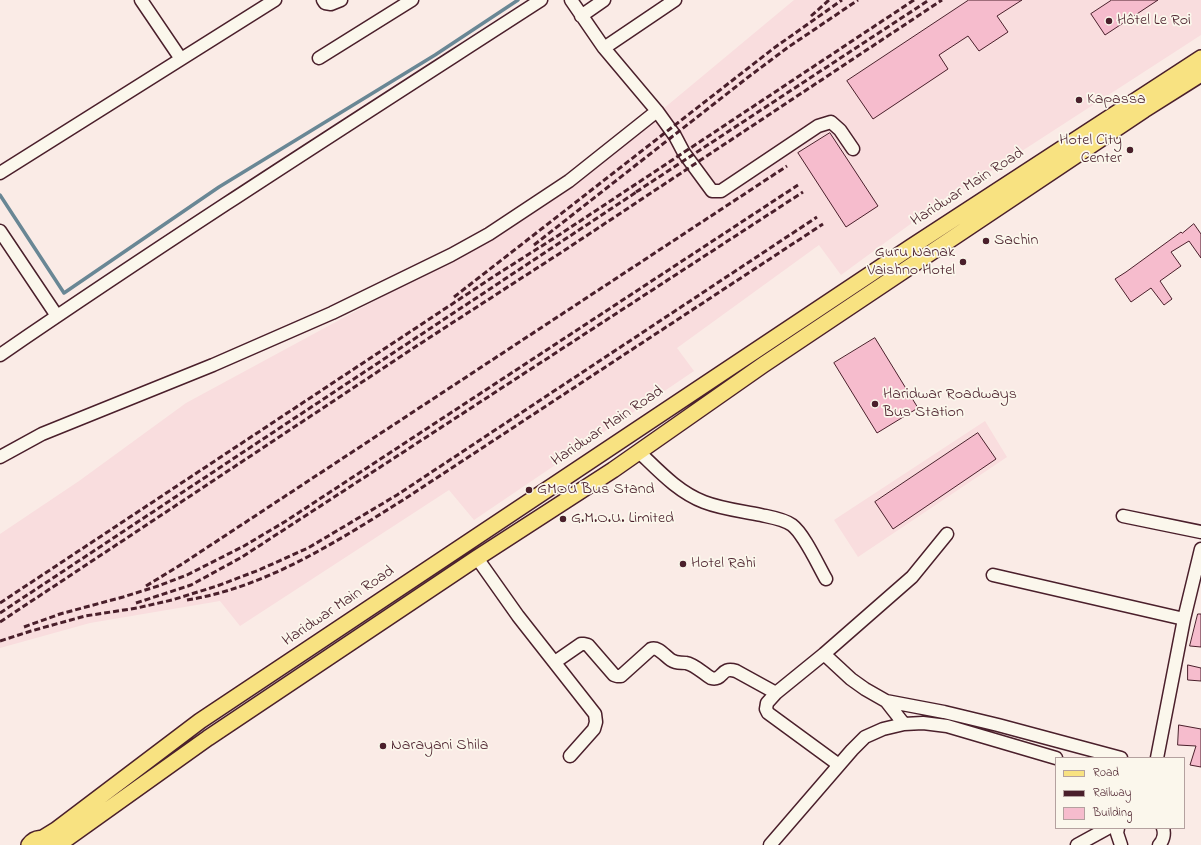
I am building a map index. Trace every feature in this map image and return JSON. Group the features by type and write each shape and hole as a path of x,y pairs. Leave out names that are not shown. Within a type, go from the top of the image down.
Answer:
{"main road":[{"name":"Haridwar Main Road","path":"29,845 33,840 38,838 48,842 200,721 1026,171 1201,58"},
{"name":"Haridwar Main Road","path":"58,845 208,738 430,589 594,483 763,365 1144,110 1201,74"},
{"path":"872,273 881,286"},
{"path":"420,574 430,589"}],"street":[{"path":"141,0 181,59"},
{"path":"0,173 275,0"},
{"path":"323,0 325,3 332,4 341,0"},
{"path":"318,58 412,0"},
{"path":"0,355 340,129 541,0"},
{"path":"571,0 604,48 657,111 675,136 684,153 712,191 722,191 818,126 830,122 840,130 853,149"},
{"path":"581,16 604,0"},
{"path":"604,48 675,0"},
{"path":"0,457 42,434 199,370 332,313 451,255 489,234 569,181 657,111"},
{"path":"0,231 57,316"},
{"path":"639,452 667,479 685,492 704,502 781,520 792,524 800,533 826,579"},
{"path":"1123,516 1201,532"},
{"path":"839,765 768,713 766,709 767,703 776,693 824,654 912,577 947,534"},
{"path":"1157,757 1184,619 1201,549"},
{"path":"477,558 518,616 595,714 596,722 594,729 570,756"},
{"path":"993,575 1184,619"},
{"path":"555,662 581,644 584,644 588,645 614,675 621,676 653,648 657,649 672,661 691,665 711,678 714,679 725,670 730,669 776,693"},
{"path":"824,654 851,679 886,701 951,714 1117,757"},
{"path":"886,701 904,724"},
{"path":"770,845 865,737 883,729 904,724 923,723 947,726 1055,758"},
{"path":"1077,845 1106,829"},
{"path":"1118,829 1117,833 1121,845"},
{"path":"1162,844 1163,829"}],"shaded area":[{"path":"794,0 1201,0 1201,35 920,217 841,275 819,245 677,348 694,371 474,520 449,490 240,626 220,601 90,623 0,648 0,534 79,481 186,403 465,252 556,198"},
{"path":"985,421 1007,457 858,557 834,520"}],"building":[{"path":"969,0 1022,0 997,16 1008,32 979,51 968,36 939,55 948,69 873,119 847,81"},
{"path":"1112,0 1158,0 1105,35 1091,14"},
{"path":"830,133 878,206 846,227 798,153"},
{"path":"1194,224 1201,234 1201,258 1189,241 1171,252 1181,266 1160,281 1172,299 1164,305 1151,288 1131,302 1115,279"},
{"path":"875,338 918,408 877,433 834,363"},
{"path":"978,433 996,459 893,529 875,502"},
{"path":"1198,614 1201,614 1201,647 1190,646"},
{"path":"1188,665 1201,668 1201,681 1188,680"},
{"path":"1179,725 1201,729 1201,767 1190,765 1196,746 1178,745"}],"waterway":[{"path":"0,195 64,293 219,187 435,55 518,0"}],"railway":[{"path":"811,16 829,0"},
{"path":"454,297 774,48 842,0"},
{"path":"534,245 747,78 787,48 858,0"},
{"path":"0,603 914,0"},
{"path":"636,192 929,0"},
{"path":"0,622 942,0"},
{"path":"146,586 182,564 787,166"},
{"path":"24,627 60,614 158,586 187,575 244,546 286,521 798,185"},
{"path":"0,613 641,189"},
{"path":"136,603 191,585 242,557 803,192"},
{"path":"0,641 85,616 137,608 172,600 217,586 259,570 308,548 397,495 817,217"},
{"path":"187,600 217,594 273,574 352,532 823,224"}],"place":[{"name":"Hôtel Le Roi","path":"1109,21"},
{"name":"Kapassa","path":"1079,100"},
{"name":"Hotel City Center","path":"1130,150"},
{"name":"Sachin","path":"986,241"},
{"name":"Guru Nanak Vaishno Hotel","path":"963,262"},
{"name":"Haridwar Roadways Bus Station","path":"875,404"},
{"name":"GMOU Bus Stand","path":"529,490"},
{"name":"G.M.O.U. Limited","path":"563,519"},
{"name":"Hotel Rahi","path":"683,564"},
{"name":"Narayani Shila","path":"383,746"}]}
